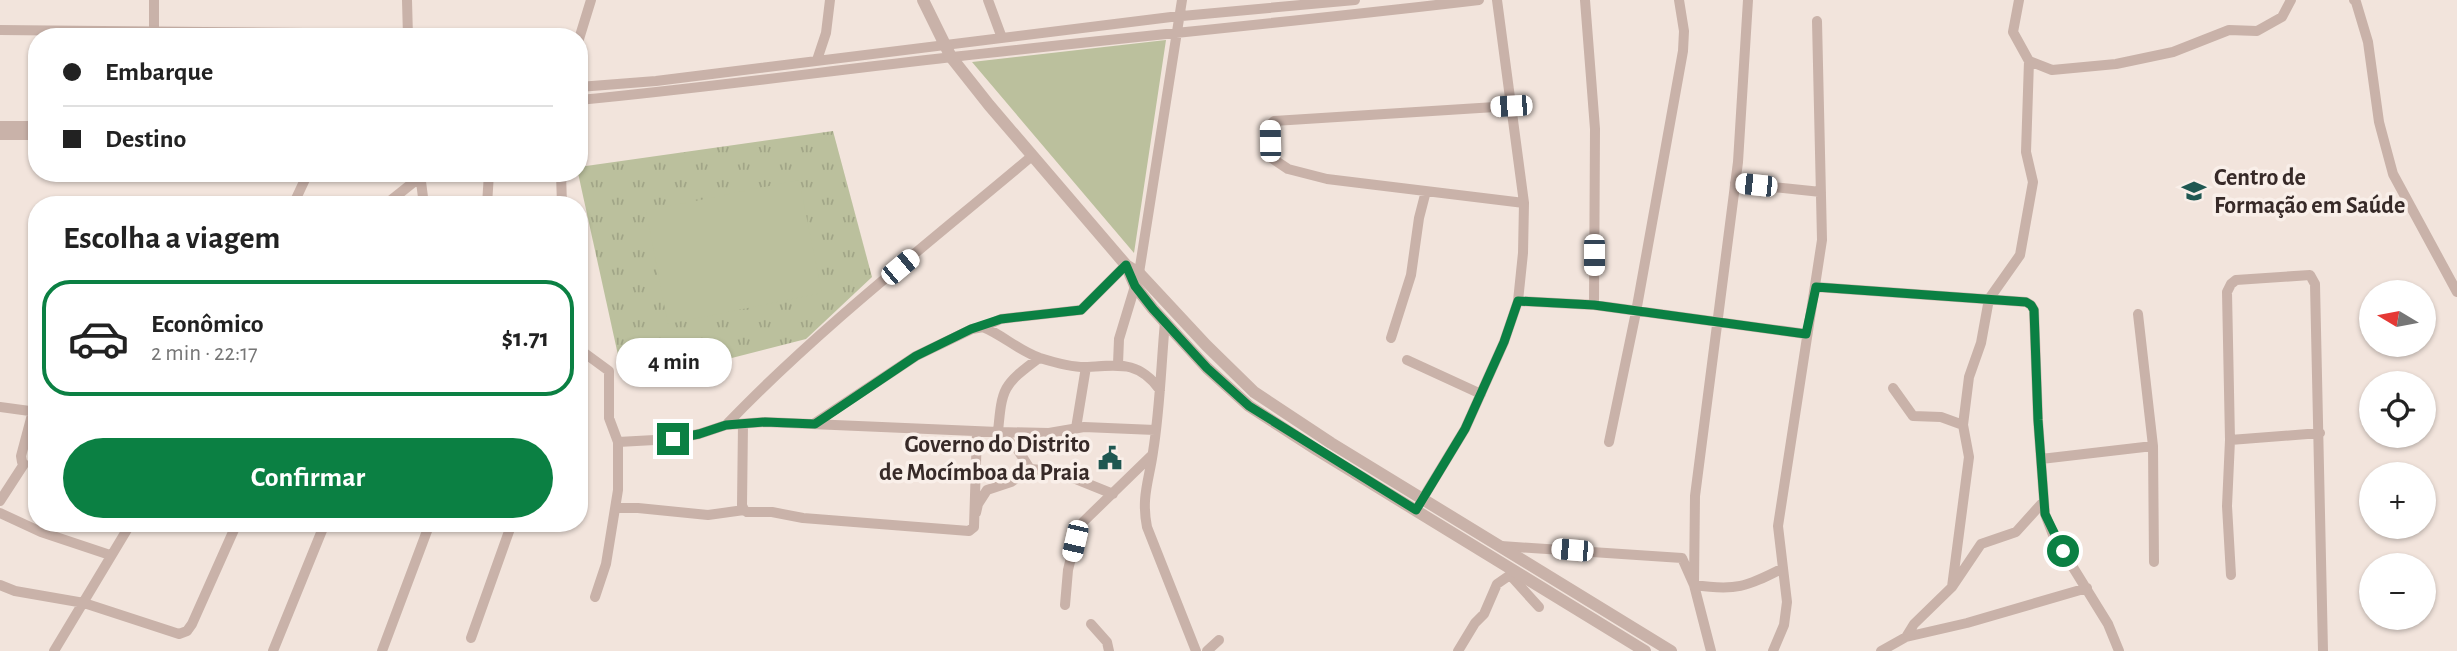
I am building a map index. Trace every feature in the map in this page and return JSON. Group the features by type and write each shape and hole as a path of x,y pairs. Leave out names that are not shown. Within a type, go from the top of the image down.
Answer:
{"street":[{"path":"154,0 154,28"},
{"path":"407,0 408,28"},
{"path":"582,28 591,0"},
{"path":"817,60 826,33 830,0"},
{"path":"923,0 951,57 1126,265 1135,286 1165,322 1207,368 1249,406 1645,651"},
{"path":"988,0 1002,38"},
{"path":"1118,364 1119,340 1139,273 1182,0"},
{"path":"588,86 656,81 1179,17 1354,0"},
{"path":"588,99 1479,0"},
{"path":"1416,510 1465,429 1504,342 1518,301 1524,203 1497,0"},
{"path":"1585,0 1595,129 1594,305"},
{"path":"1609,442 1636,312 1683,51 1684,31 1679,0"},
{"path":"1694,585 1695,496 1735,183 1748,0"},
{"path":"1952,587 1969,457 1963,425 1969,377 1981,343 1989,299 2020,255 2033,182 2026,152 2029,61 2013,32 2018,0"},
{"path":"2029,61 2052,70 2116,64 2173,52 2229,30 2257,30 2282,17 2291,0"},
{"path":"2354,0 2368,42 2379,122 2393,174 2457,292"},
{"path":"1324,4 1326,19"},
{"path":"1773,651 1784,625 1787,602 1778,526 1822,240 1817,21"},
{"path":"0,30 28,31"},
{"path":"830,58 832,72"},
{"path":"1511,106 1274,121 1270,125 1270,157 1288,169 1327,179 1524,203"},
{"path":"0,126 28,126"},
{"path":"0,135 28,135"},
{"path":"726,425 755,394 827,330 1032,156"},
{"path":"395,196 413,182"},
{"path":"1735,183 1821,192"},
{"path":"1391,338 1411,275 1419,218 1426,191"},
{"path":"1126,265 1139,273 1254,392 1331,443 1671,651"},
{"path":"815,424 916,356 971,329 1001,319 1081,310 1126,265"},
{"path":"2231,575 2227,506 2230,440 2227,292 2236,280 2310,275 2314,279 2320,433 2323,651"},
{"path":"1816,287 2026,302 2031,305 2034,310 2045,514 2053,535 2108,624 2119,651"},
{"path":"1518,301 1594,305 1806,334"},
{"path":"2138,314 2152,446 2154,562"},
{"path":"1165,322 1156,430 1143,507 1147,527 1196,651"},
{"path":"983,327 1039,358 1086,368 1118,364 1133,368 1151,377 1160,390"},
{"path":"588,356 609,371 609,418 618,442 616,508 606,564 595,597"},
{"path":"998,432 1001,397 1005,388 1015,376 1039,358"},
{"path":"1407,360 1481,394"},
{"path":"1076,428 1086,368"},
{"path":"1893,388 1913,416 1941,417 1963,425"},
{"path":"0,407 28,411"},
{"path":"743,424 744,510"},
{"path":"618,442 673,439 726,425 743,424 815,424 977,432 1049,433 1076,428 1156,430"},
{"path":"24,464 21,456 28,432"},
{"path":"974,527 977,432"},
{"path":"998,432 1016,447 1030,469"},
{"path":"2230,440 2320,433"},
{"path":"2041,459 2152,446"},
{"path":"1065,605 1068,570 1083,522 1153,454"},
{"path":"24,464 28,465"},
{"path":"0,501 24,464"},
{"path":"616,508 708,515 744,510 969,531 974,527 978,504 987,490 1011,482 1030,469 1056,471 1113,494"},
{"path":"1906,637 1914,624 1952,587 1981,544 2016,532 2044,501"},
{"path":"0,513 28,526"},
{"path":"41,532 110,555"},
{"path":"54,651 125,532"},
{"path":"0,585 15,591 84,603 178,634 187,631 192,624 233,532"},
{"path":"273,651 320,532"},
{"path":"382,651 427,532"},
{"path":"471,638 509,532"},
{"path":"1501,546 1682,558 1694,585 1710,651"},
{"path":"1694,585 1725,589 1748,586 1783,568"},
{"path":"1458,651 1475,623 1484,614 1497,584 1510,575 1539,607"},
{"path":"1881,651 1906,637 1967,623 2087,588"},
{"path":"1091,624 1107,642 1109,651"},
{"path":"1207,651 1219,640"}],"green space":[{"path":"1166,40 1134,253 972,62"},
{"path":"833,131 872,277 806,339 681,371 618,355 588,218 588,196 583,196 580,182 588,182 588,166"},
{"path":"799,180 822,293 668,324 646,211"}],"place":[{"name":"Centro de Formação em Saúde","path":"2194,191"},
{"name":"Governo do Distrito de Mocímboa da Praia","path":"1110,458"}],"route":[{"path":"673,439 726,425 765,422 815,424 916,356 971,329 1001,319 1081,310 1126,265 1135,286 1153,309 1207,368 1249,406 1416,510 1465,429 1504,342 1518,301 1594,305 1806,334 1816,287 2026,302 2034,310 2045,514 2063,551"}]}
